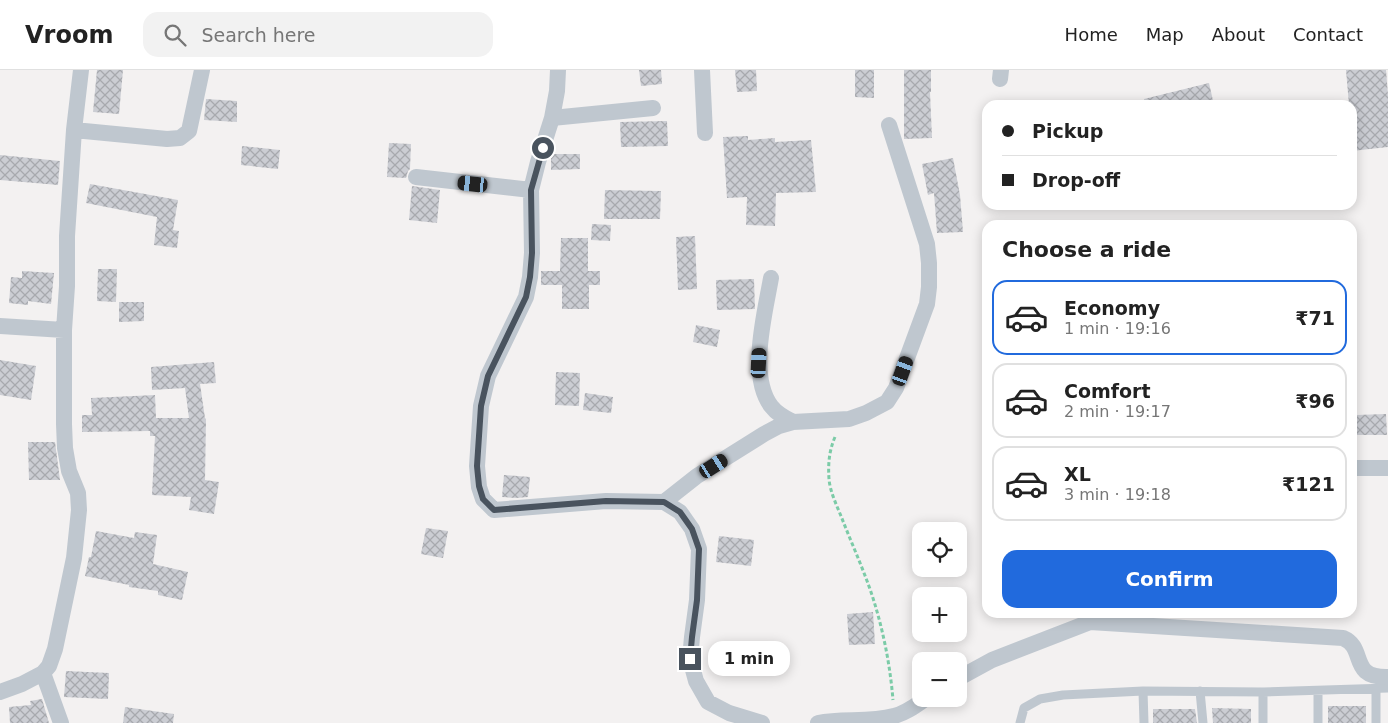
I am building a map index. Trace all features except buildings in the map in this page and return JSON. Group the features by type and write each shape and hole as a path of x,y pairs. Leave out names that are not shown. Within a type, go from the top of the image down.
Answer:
{"street":[{"path":"0,692 22,684 43,673 49,666 74,558 78,530 78,493 69,471 65,448 64,330 74,130 81,70"},
{"path":"74,130 167,139 180,138 189,131 202,70"},
{"path":"558,70 557,91 552,118 531,190 532,253 526,297 488,376 481,406 477,466 479,486 483,499 494,510 606,501 664,502 680,512 692,529 699,549 697,600 690,659 696,681 708,702 729,713 762,723"},
{"path":"702,70 705,133"},
{"path":"552,118 653,108"},
{"path":"664,502 697,476 779,426 793,422 849,419 887,402 896,388 927,304 930,262 927,244 889,125"},
{"path":"416,178 531,190"},
{"path":"771,278 760,344 759,363 765,394 771,406 781,416 793,422"},
{"path":"0,326 64,330"},
{"path":"1357,468 1388,468"},
{"path":"967,674 992,660 1092,618"},
{"path":"1106,618 1343,638 1352,644 1363,669 1368,674 1377,677 1388,677"},
{"path":"43,673 61,723"},
{"path":"818,723 831,720 878,719 894,716 914,707"}],"lane":[{"path":"1020,723 1024,708 1040,699 1063,695 1143,690 1264,692 1388,688"},
{"path":"1376,689 1376,723"},
{"path":"1143,690 1144,723"},
{"path":"1200,691 1204,723"},
{"path":"1318,691 1318,723"},
{"path":"1263,723 1264,692"}],"path":[{"path":"849,419 837,433 831,446 829,481 877,613 888,662 894,716"}],"route":[{"path":"543,148 531,190 532,253 526,297 488,376 481,406 477,466 479,486 483,499 494,510 606,501 664,502 680,512 692,529 699,549 697,600 690,659"}]}
